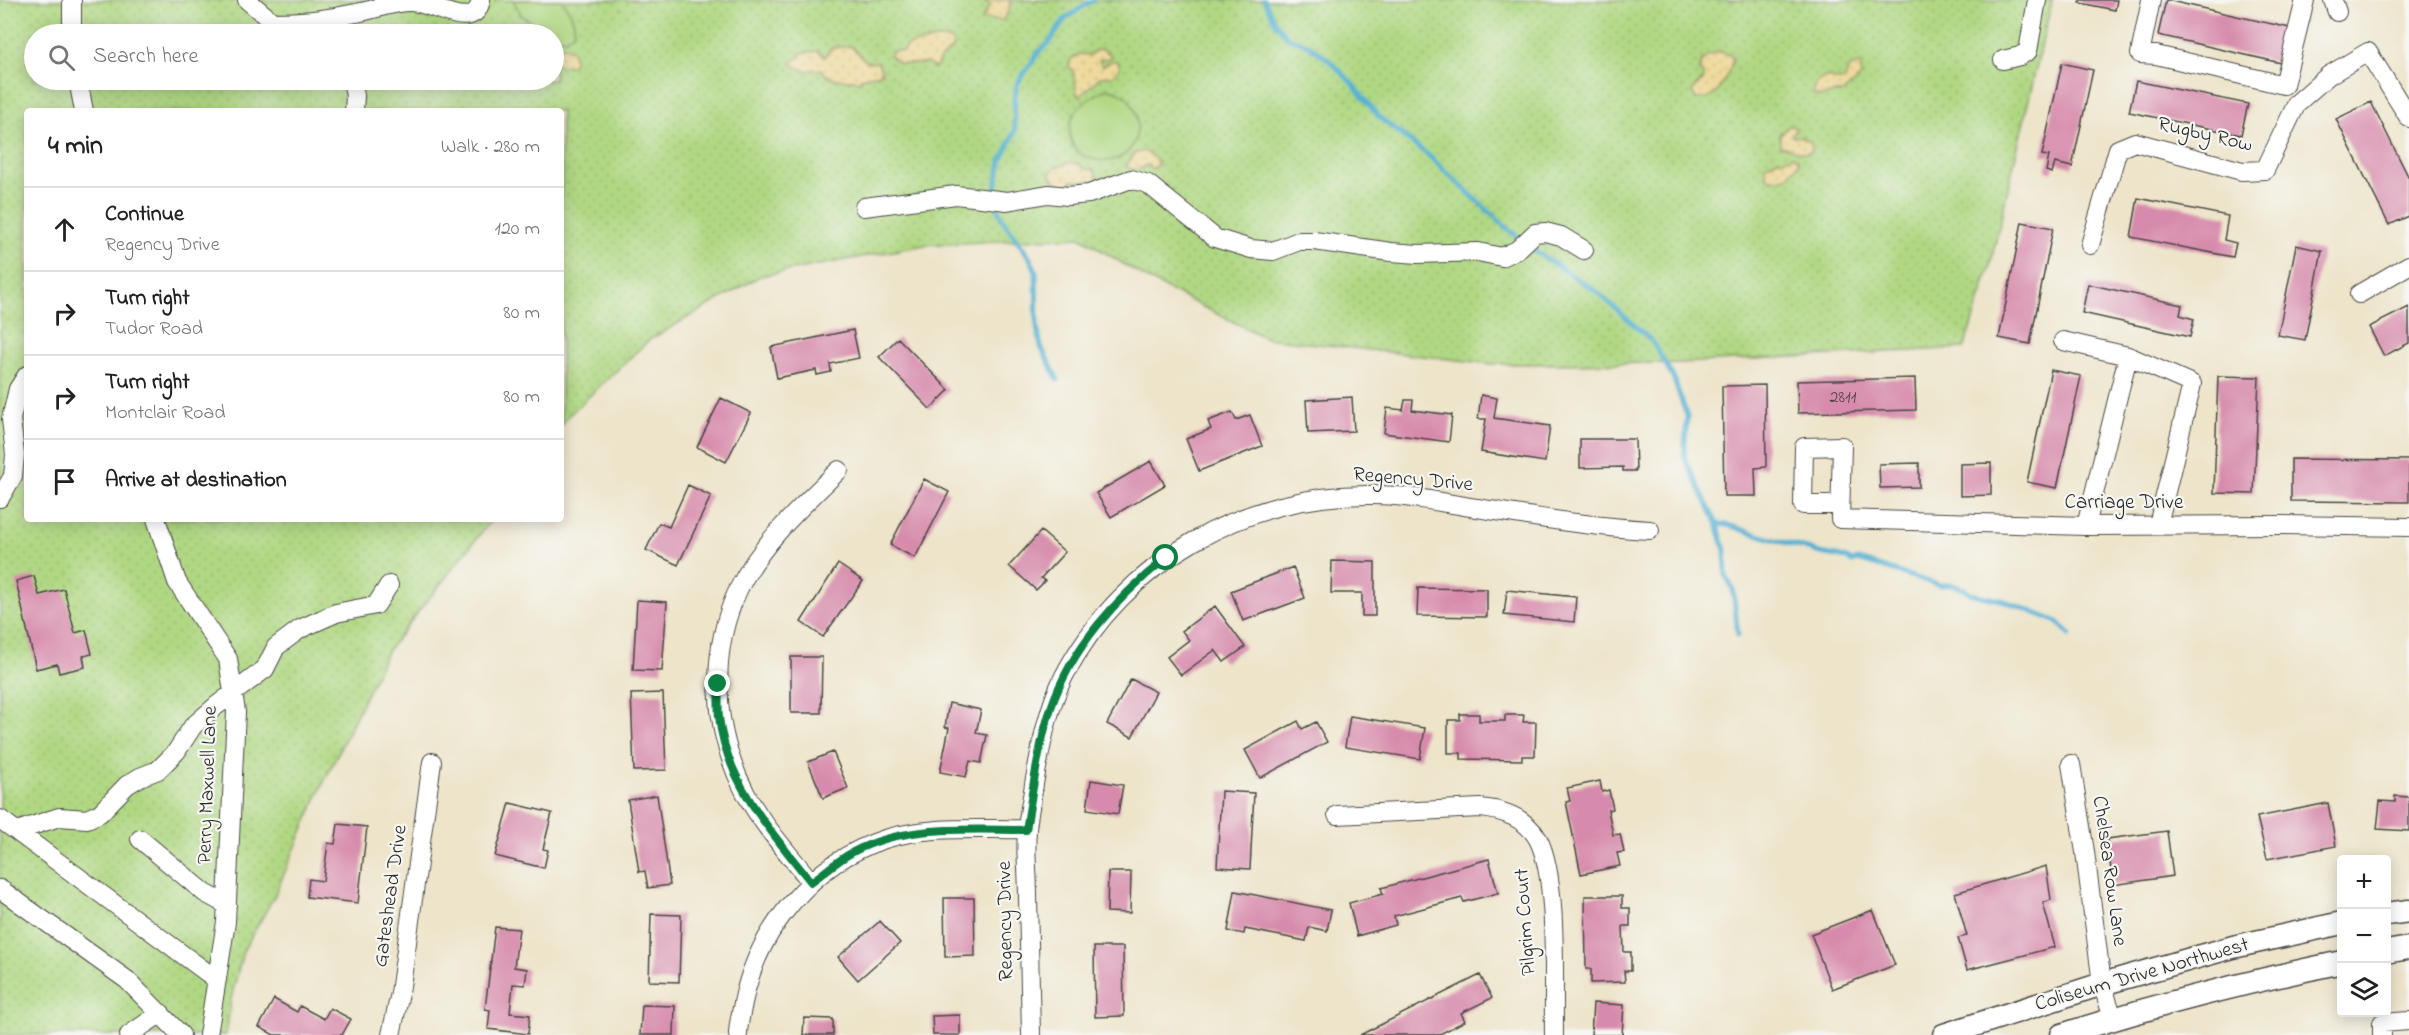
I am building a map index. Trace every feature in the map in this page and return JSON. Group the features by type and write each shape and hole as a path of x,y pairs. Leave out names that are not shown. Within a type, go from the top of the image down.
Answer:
{"main road":[{"path":"2391,913 2409,911"},
{"name":"Coliseum Drive Northwest","path":"1944,1035 2102,984 2233,947 2337,924"},
{"path":"2391,951 2409,948"},
{"name":"Coliseum Drive Northwest","path":"2062,1035 2113,1018 2242,983 2337,963"}],"street":[{"path":"72,0 72,24"},
{"path":"247,0 275,24"},
{"path":"273,22 339,17 388,5 412,2 437,8 461,18 471,16 480,7 481,0"},
{"path":"2003,60 2020,56 2028,51 2037,0"},
{"path":"2151,0 2140,54 2156,55 2284,85 2305,0"},
{"name":"Rugby Row","path":"2090,245 2118,148 2134,142 2242,171 2265,170 2297,103 2329,75 2368,52 2409,118"},
{"path":"80,90 83,108"},
{"path":"354,90 354,108"},
{"path":"864,207 956,195 998,201 1048,194 1068,196 1089,194 1131,179 1148,184 1215,238 1251,249 1273,251 1299,241 1314,241 1353,248 1418,254 1478,252 1502,257 1517,250 1531,236 1545,232 1560,236 1584,250"},
{"path":"2359,294 2409,265"},
{"path":"2063,341 2128,356 2192,384 2158,525"},
{"path":"2086,526 2128,356"},
{"path":"0,498 13,476 15,455 11,419 18,389 24,380"},
{"path":"811,882 765,823 747,796 732,765 719,717 718,684 730,610 740,587 758,558 794,513 839,470"},
{"name":"Regency Drive","path":"1031,1035 1026,830 1042,739 1051,707 1064,677 1081,648 1105,614 1134,584 1166,558 1213,530 1271,508 1304,501 1367,495 1444,503 1575,524 1650,530"},
{"name":"Carriage Drive","path":"1840,512 2086,526 2409,527"},
{"name":"Perry Maxwell Lane","path":"156,522 177,582 228,659 236,712 226,905 208,1035"},
{"path":"17,831 58,817 87,819 100,813 127,785 158,770 176,752 193,726 265,669 276,647 300,629 336,613 376,605 389,585"},
{"name":"Gateshead Drive","path":"391,1035 400,993 432,762"},
{"name":"Chelsea Row Lane","path":"2071,764 2102,984 2113,1018"},
{"name":"Pilgrim Court","path":"1337,815 1480,808 1497,809 1527,826 1537,838 1547,870 1552,920 1554,1035"},
{"path":"0,819 217,980"},
{"path":"738,1035 747,980 771,928 811,882 855,851 886,838 910,833 952,830 1026,830"},
{"path":"140,838 205,893 226,905"},
{"path":"0,889 127,980 181,1035"},
{"path":"129,1035 160,1013"},
{"path":"2382,1035 2382,1023 2409,1021"}],"green space":[{"path":"0,0 2052,0 1989,270 1964,348 1679,363 1493,364 1266,338 1151,281 1080,237 925,245 760,276 649,340 564,422 564,108 24,108 24,522 490,522 388,650 321,788 274,897 243,951 231,999 226,1035 0,1035"},
{"path":"513,0 561,0 571,15 574,32 564,39 564,24 534,24 522,16"},
{"path":"1107,89 1122,94 1131,104 1137,117 1137,132 1132,145 1123,156 1109,161 1082,155 1073,146 1070,133 1075,113 1090,99"}],"sand":[{"path":"981,0 1010,0 1009,11 1003,20 982,19 991,4"},
{"path":"935,39 948,39 953,43 950,50 934,68 927,63 900,64 889,55 895,51 903,51 906,46"},
{"path":"850,46 866,61 878,62 882,73 861,78 860,81 839,80 825,74 821,69 806,71 792,65 791,62 801,53 818,51 825,57 831,48"},
{"path":"564,47 573,52 574,62 571,66 564,66"},
{"path":"1102,49 1111,55 1109,58 1099,60 1102,66 1118,61 1120,68 1112,76 1100,77 1080,96 1077,94 1073,70 1069,67 1070,60 1079,54 1090,55"},
{"path":"1719,52 1730,55 1733,59 1728,72 1715,94 1696,99 1692,91 1704,79 1703,74 1699,71 1701,63 1709,56"},
{"path":"1861,65 1861,77 1842,93 1820,97 1813,94 1814,87 1820,79 1830,77 1844,80 1849,68"},
{"path":"1789,126 1795,127 1793,137 1802,136 1803,139 1811,142 1812,151 1805,153 1780,146 1780,132 1782,133"},
{"path":"1144,151 1159,161 1156,162 1158,165 1151,169 1147,165 1138,170 1127,168 1135,153"},
{"path":"1792,156 1797,158 1799,163 1787,177 1772,180 1766,176 1765,166 1779,158 1782,160"},
{"path":"1078,163 1085,169 1094,170 1097,178 1095,181 1071,181 1072,184 1069,185 1058,183 1050,173 1057,166"}],"building":[{"path":"2080,0 2117,0 2115,10 2080,3"},
{"path":"2166,0 2290,28 2281,63 2158,35"},
{"path":"2062,63 2093,70 2072,167 2055,163 2052,173 2046,171 2049,156 2042,155"},
{"path":"2136,81 2248,104 2241,135 2129,112"},
{"path":"2371,102 2409,178 2409,216 2389,225 2336,119"},
{"path":"2138,198 2228,216 2224,240 2236,243 2233,257 2131,237"},
{"path":"2022,222 2053,228 2030,344 1999,338"},
{"path":"2296,245 2322,251 2305,340 2278,335"},
{"path":"2088,284 2182,305 2180,315 2194,319 2190,337 2082,313"},
{"path":"2409,307 2409,343 2384,356 2369,327"},
{"path":"853,330 859,358 830,364 831,372 817,375 816,370 777,378 771,347"},
{"path":"898,338 949,390 930,409 879,357"},
{"path":"2051,370 2081,376 2057,488 2027,482"},
{"path":"2218,376 2259,377 2254,494 2214,493"},
{"path":"1915,378 1916,410 1798,413 1797,381"},
{"path":"1765,385 1766,467 1755,468 1756,496 1724,496 1722,386"},
{"path":"1481,395 1497,398 1494,418 1550,426 1545,462 1481,452 1486,419 1478,419"},
{"path":"1352,397 1354,431 1308,433 1306,400"},
{"path":"721,398 751,413 726,462 697,447"},
{"path":"1405,400 1413,400 1412,410 1452,415 1449,442 1384,433 1387,408 1403,410"},
{"path":"1232,412 1236,420 1250,415 1262,446 1199,471 1186,439 1211,429 1208,421"},
{"path":"1580,439 1635,439 1636,471 1623,471 1623,467 1580,468"},
{"path":"2291,459 2409,460 2409,502 2291,501"},
{"path":"1151,461 1165,485 1111,517 1096,493"},
{"path":"1919,463 1919,487 1880,488 1879,464"},
{"path":"1991,463 1991,495 1960,496 1960,464"},
{"path":"924,479 949,492 915,558 890,545"},
{"path":"688,485 711,496 678,565 646,550 659,523 669,527"},
{"path":"1041,531 1065,552 1041,578 1045,581 1036,590 1009,566"},
{"path":"1332,561 1375,562 1375,616 1362,616 1362,593 1331,593"},
{"path":"838,564 863,581 823,637 801,622"},
{"path":"1293,567 1305,598 1243,621 1231,591"},
{"path":"34,576 39,595 64,589 75,633 86,630 92,654 83,656 85,667 59,673 57,664 36,669 16,581"},
{"path":"1418,588 1487,589 1487,617 1417,616"},
{"path":"1507,590 1576,597 1574,622 1504,615"},
{"path":"637,600 667,602 662,671 633,670"},
{"path":"1215,606 1245,647 1224,662 1215,650 1181,675 1167,657 1189,640 1182,631"},
{"path":"791,657 822,657 821,713 791,713"},
{"path":"1131,679 1156,692 1132,737 1107,724"},
{"path":"663,693 666,770 634,771 631,694"},
{"path":"949,703 981,710 976,733 987,735 981,763 970,761 966,777 940,772 949,728 945,727"},
{"path":"1460,714 1479,714 1479,721 1505,721 1505,715 1524,715 1523,722 1536,722 1535,756 1522,756 1522,760 1461,759 1461,753 1448,753 1448,720 1460,720"},
{"path":"1350,716 1425,728 1420,759 1345,747"},
{"path":"1298,721 1302,729 1316,722 1327,742 1260,778 1245,750"},
{"path":"833,752 848,788 823,798 808,762"},
{"path":"1091,780 1123,785 1118,814 1087,809"},
{"path":"1600,781 1602,792 1609,790 1613,809 1608,810 1613,835 1620,834 1624,852 1617,853 1620,866 1581,874 1566,802 1570,801 1567,788"},
{"path":"1221,791 1254,793 1250,869 1217,867"},
{"path":"657,795 670,885 648,888 645,871 639,872 628,800"},
{"path":"2395,796 2409,797 2409,831 2377,829 2380,801 2395,802"},
{"path":"510,803 552,813 543,849 548,850 544,868 495,856"},
{"path":"2328,803 2336,846 2267,859 2257,817"},
{"path":"338,824 367,827 358,903 307,897 309,879 323,881 328,843 335,844"},
{"path":"2167,831 2173,876 2113,885 2107,839"},
{"path":"1489,859 1498,893 1464,902 1462,898 1394,916 1396,925 1357,936 1349,903 1383,894 1381,888"},
{"path":"2046,866 2051,900 2043,903 2055,947 1967,970 1958,938 1967,936 1955,893"},
{"path":"1108,872 1131,872 1130,913 1107,912"},
{"path":"1235,891 1331,910 1327,931 1309,927 1306,941 1245,929 1244,934 1228,931"},
{"path":"1585,896 1622,896 1622,908 1630,908 1630,926 1623,926 1624,952 1631,952 1631,971 1624,971 1625,982 1591,983 1591,969 1586,969"},
{"path":"944,898 974,898 975,956 945,957"},
{"path":"1873,910 1895,965 1832,989 1811,934"},
{"path":"651,914 681,915 679,982 649,981"},
{"path":"880,921 900,943 858,980 838,957"},
{"path":"495,927 519,929 514,967 527,969 525,985 513,984 510,1013 530,1015 528,1034 488,1029 490,1010 485,1009"},
{"path":"1094,947 1123,947 1124,1016 1095,1017"},
{"path":"1480,975 1492,998 1461,1013 1465,1021 1438,1035 1360,1035"},
{"path":"274,999 297,1012 300,1006 324,1019 330,1008 351,1019 342,1035 274,1035 259,1027"},
{"path":"1593,1003 1624,1005 1622,1035 1591,1035"},
{"path":"642,1005 675,1006 674,1035 640,1035"},
{"path":"960,1015 960,1035 933,1035 932,1016"},
{"path":"804,1018 833,1019 833,1035 803,1035"}],"waterway":[{"path":"1058,380 1041,347 1037,327 1036,271 1030,258 1003,220 995,191 1001,161 1015,132 1014,100 1017,84 1065,19 1093,0"},
{"path":"1264,0 1275,22 1288,38 1309,45 1329,60 1351,82 1379,117 1429,156 1509,230 1536,252 1596,291 1652,341 1673,377 1687,416 1684,457 1717,524 1725,550 1726,576 1733,589 1738,635"},
{"path":"1717,524 1730,525 1852,562 1857,560 1865,562 1939,585 1952,585 1972,594 2005,601 2058,622 2070,635"}],"route":[{"path":"718,684 719,717 732,765 747,796 765,823 811,882 855,851 886,838 910,833 952,830 1026,830 1042,739 1051,707 1064,677 1105,614 1134,584 1166,558"}]}
